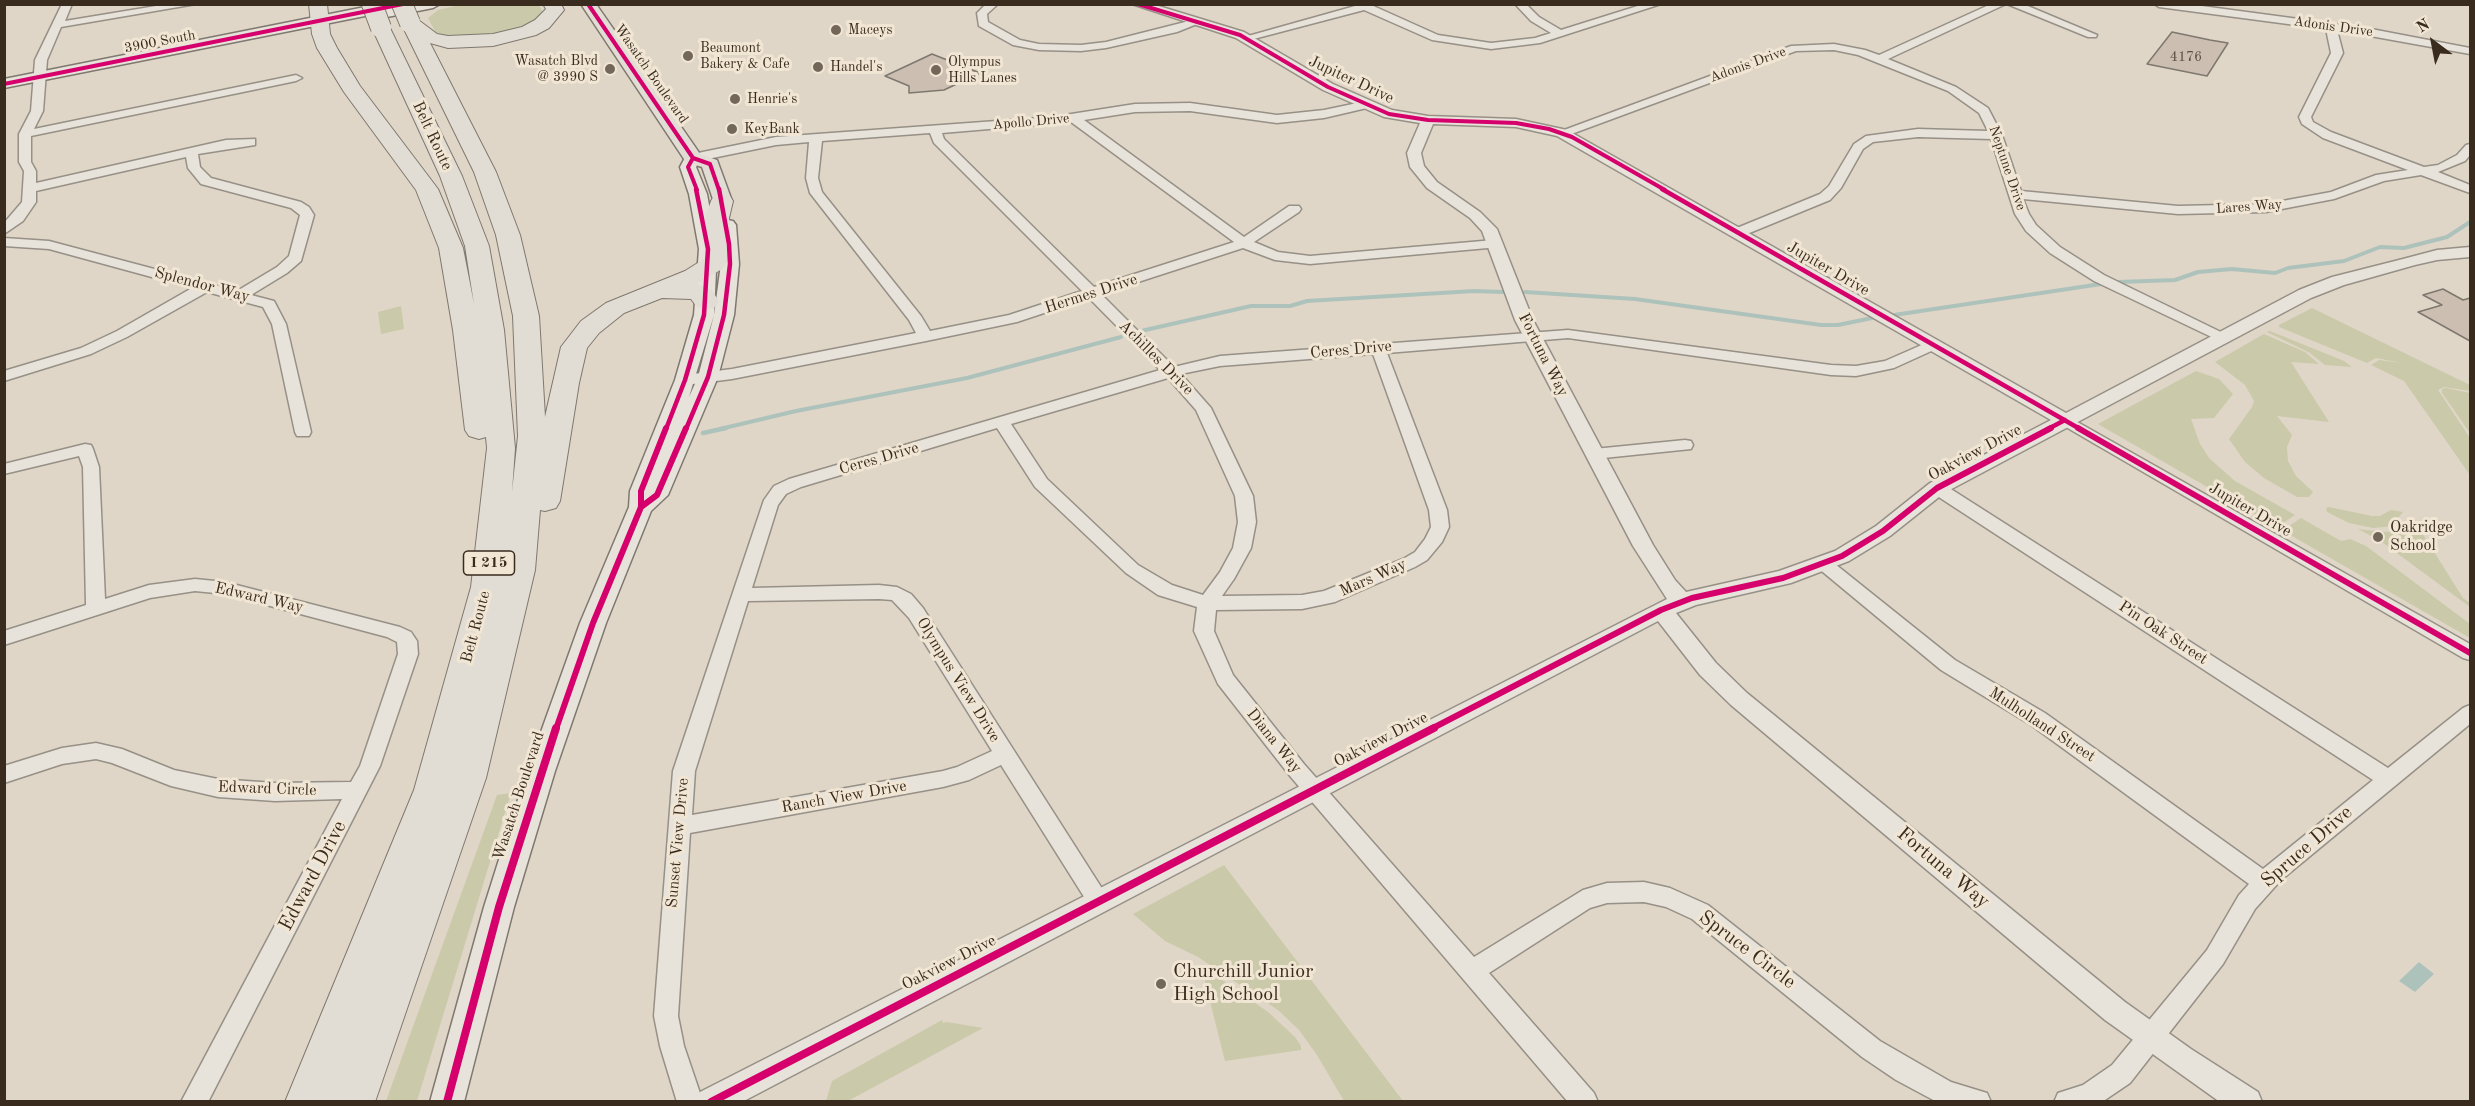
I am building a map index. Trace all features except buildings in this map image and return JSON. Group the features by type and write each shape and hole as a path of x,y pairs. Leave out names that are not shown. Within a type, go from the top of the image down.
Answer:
{"highway":[{"path":"394,13 431,38 448,42 493,40 530,31 542,24 555,10 552,4"},
{"name":"Belt Route","path":"307,1101 433,789 487,587 501,448 491,330 477,246 394,13"},
{"name":"Belt Route","path":"352,1101 467,778 519,570 532,436 526,316 508,235 484,172 394,13"},
{"path":"319,14 327,48 351,88 427,189 451,248 466,330 482,450 487,587"},
{"path":"467,778 506,667 532,572 571,354 579,340 598,320 625,303 679,283 707,268 720,255 717,218 722,201"},
{"path":"643,296 691,290 704,295 706,302"}],"main road":[{"name":"3900 South","path":"319,14 336,23 433,4"},
{"name":"Wasatch Boulevard","path":"588,4 693,158 710,164 722,201 730,264 724,315 708,377 657,495 641,507"},
{"name":"3900 South","path":"4,84 319,14 394,13"},
{"name":"Wasatch Boulevard","path":"447,1101 502,897 544,760 593,623 641,507 640,491 685,380 706,302 705,224 698,194 688,167 693,158"}],"street":[{"path":"4,230 29,202 30,171 25,162 26,134 37,111 41,60 67,4"},
{"path":"57,25 191,4"},
{"path":"993,4 982,13 983,24 1017,43 1039,47 1081,48 1106,45 1173,30 1197,22"},
{"name":"Jupiter Drive","path":"1138,4 1246,38 1320,83 1367,105 1400,117 1516,123 1562,133 2470,653"},
{"path":"1520,4 1535,19 1561,34"},
{"path":"1246,38 1362,6 1420,33 1468,44 1518,44 1561,34 1656,4"},
{"path":"1879,59 2001,4"},
{"path":"2012,4 2092,35"},
{"name":"Adonis Drive","path":"2159,4 2331,26 2470,51"},
{"path":"2331,26 2337,53 2306,115 2306,121 2322,133 2470,189"},
{"name":"Adonis Drive","path":"1562,133 1795,48 1816,46 1844,48 1879,59"},
{"name":"Neptune Drive","path":"1879,59 1944,85 1966,97 1984,111 1996,135 2022,214 2031,228 2068,260 2099,278 2222,338"},
{"path":"26,134 296,78"},
{"name":"Apollo Drive","path":"693,158 755,144 816,137 1074,118 1126,109 1200,108 1277,119 1324,114 1367,105"},
{"path":"1074,118 1244,243 1275,256 1301,260 1494,244"},
{"name":"Fortuna Way","path":"1428,120 1414,153 1420,173 1432,185 1480,219 1491,233 1532,336 1642,546 1667,585 1671,606 1708,669 1728,690 2087,988 2152,1038 2247,1101"},
{"name":"Achilles Drive","path":"935,130 938,140 1171,372 1203,408 1244,496 1247,513 1242,548 1228,575 1207,603"},
{"path":"1737,233 1825,197 1835,188 1858,147 1870,139 1918,133 1996,135"},
{"path":"816,137 812,178 820,200 916,319 926,337"},
{"path":"30,188 191,152 251,142"},
{"name":"Lares Way","path":"2016,194 2154,209 2245,209 2303,202 2334,195 2381,178 2423,171 2454,162 2470,148"},
{"path":"191,152 194,168 206,181 296,205 307,215 296,258 282,270 240,295"},
{"name":"Hermes Drive","path":"685,380 926,337 1012,319 1244,243 1294,209"},
{"name":"Splendor Way","path":"4,242 49,245 269,304 275,312 303,432"},
{"name":"Oakview Drive","path":"711,1101 1671,606 1774,581 1824,564 1871,540 1937,488 2305,294 2332,283 2422,258 2470,252"},
{"path":"4,376 87,351 122,334 206,286"},
{"name":"Ceres Drive","path":"780,490 795,483 1171,372 1220,361 1583,334 1844,371 1879,368 1933,345"},
{"name":"Mars Way","path":"1207,603 1290,602 1328,597 1409,563 1421,555 1433,542 1440,527 1438,510 1378,348"},
{"path":"1002,423 1036,477 1132,568 1165,590 1207,603"},
{"path":"1594,454 1685,445"},
{"path":"4,469 85,449 91,467 96,609"},
{"name":"Pin Oak Street","path":"1937,488 2388,779"},
{"name":"Sunset View Drive","path":"690,1101 672,1046 666,1016 684,771 770,504 780,490"},
{"name":"Mulholland Street","path":"1824,564 1948,666 2038,719 2264,882"},
{"name":"Edward Way","path":"4,638 166,588 206,586 225,588 393,632 407,641"},
{"name":"Olympus View Drive","path":"741,595 870,592 897,594 915,613 1099,901"},
{"name":"Diana Way","path":"1207,603 1204,631 1216,663 1225,679 1314,790 1585,1101"},
{"name":"Edward Drive","path":"194,1101 358,789 386,723 408,654 407,641"},
{"name":"Spruce Drive","path":"2152,1038 2215,957 2247,902 2264,882 2470,713"},
{"name":"Edward Circle","path":"4,775 62,756 96,751 115,755 171,778 218,789 275,792 358,789"},
{"name":"Ranch View Drive","path":"679,826 943,779 962,774 1005,754"},
{"name":"Spruce Circle","path":"1472,971 1583,900 1606,893 1635,892 1670,898 1700,912 1736,938 1871,1049 1946,1093 1978,1101"},
{"path":"2067,1101 2090,1095 2121,1074 2152,1038"}],"green space":[{"path":"460,5 539,5 543,13 529,25 500,36 443,37 436,33 428,18 438,10"},
{"path":"401,306 404,329 381,334 378,312"},
{"path":"2312,308 2470,385 2470,391 2444,387 2438,390 2470,438 2470,475 2404,381 2371,365 2379,360 2402,363 2376,358 2367,363 2279,327"},
{"path":"2270,331 2344,361 2352,367 2325,365 2310,353 2267,332"},
{"path":"2264,334 2305,352 2319,364 2291,362 2329,422 2277,416 2292,435 2287,447 2288,461 2296,476 2313,492 2309,497 2297,497 2264,478 2245,462 2229,439 2254,401 2245,385 2215,362"},
{"path":"2196,371 2219,379 2233,394 2214,418 2191,419 2200,444 2209,458 2235,481 2295,515 2280,525 2280,529 2098,424"},
{"path":"2442,389 2470,393 2470,433 2442,393"},
{"path":"2326,508 2372,516 2380,516 2391,510 2403,512 2397,519 2400,521 2394,526 2373,528 2349,523 2327,512"},
{"path":"2301,518 2341,541 2350,539 2366,546 2470,624 2470,638 2285,532 2286,528"},
{"path":"2408,525 2419,528 2463,598 2470,603 2470,607 2379,540 2358,529 2385,532 2396,531"},
{"path":"511,793 417,1101 386,1101 497,795"},
{"path":"1224,865 1403,1101 1344,1101 1317,1055 1299,1030 1278,1010 1198,957 1165,941 1133,914"},
{"path":"1201,965 1268,1012 1295,1037 1301,1050 1225,1061"},
{"path":"942,1020 943,1023 983,1028 848,1101 826,1101 832,1081"}],"water":[{"path":"2419,962 2434,974 2415,992 2399,981"}],"waterway":[{"path":"2119,282 2175,280 2198,272 2232,269 2275,273 2288,268 2344,261 2380,247 2404,248 2447,237 2470,222"},
{"path":"1894,315 2101,284"},
{"path":"1141,331 1251,306 1290,306 1307,301 1474,291 1503,292"},
{"path":"1525,292 1635,299 1821,325 1838,325 1872,318"},
{"path":"720,429 796,411 967,378 1121,337"},
{"path":"703,433 726,428"}],"cycle path":[{"path":"4,84 403,4"},
{"path":"588,4 693,158 710,164 721,195 729,244 730,264 724,315 708,377 657,495 641,507"},
{"path":"1138,4 1240,35 1328,87 1389,114 1428,120 1516,123 1549,129 1572,137 2470,653"},
{"path":"447,1102 499,907 541,771 593,623 641,507 641,491 685,380 704,315 708,249 698,194 688,167 693,158"},
{"path":"711,1102 1661,610 1692,598 1783,578 1842,556 1883,531 1937,488 2065,420"}],"place":[{"name":"Maceys","path":"836,30"},
{"name":"Beaumont Bakery & Cafe","path":"688,56"},
{"name":"Handel's","path":"818,67"},
{"name":"Wasatch Blvd @ 3990 S","path":"610,69"},
{"name":"Olympus Hills Lanes","path":"936,70"},
{"name":"Henrie's","path":"735,99"},
{"name":"KeyBank","path":"732,129"},
{"name":"Oakridge School","path":"2378,537"},
{"name":"Churchill Junior High School","path":"1161,984"}]}
